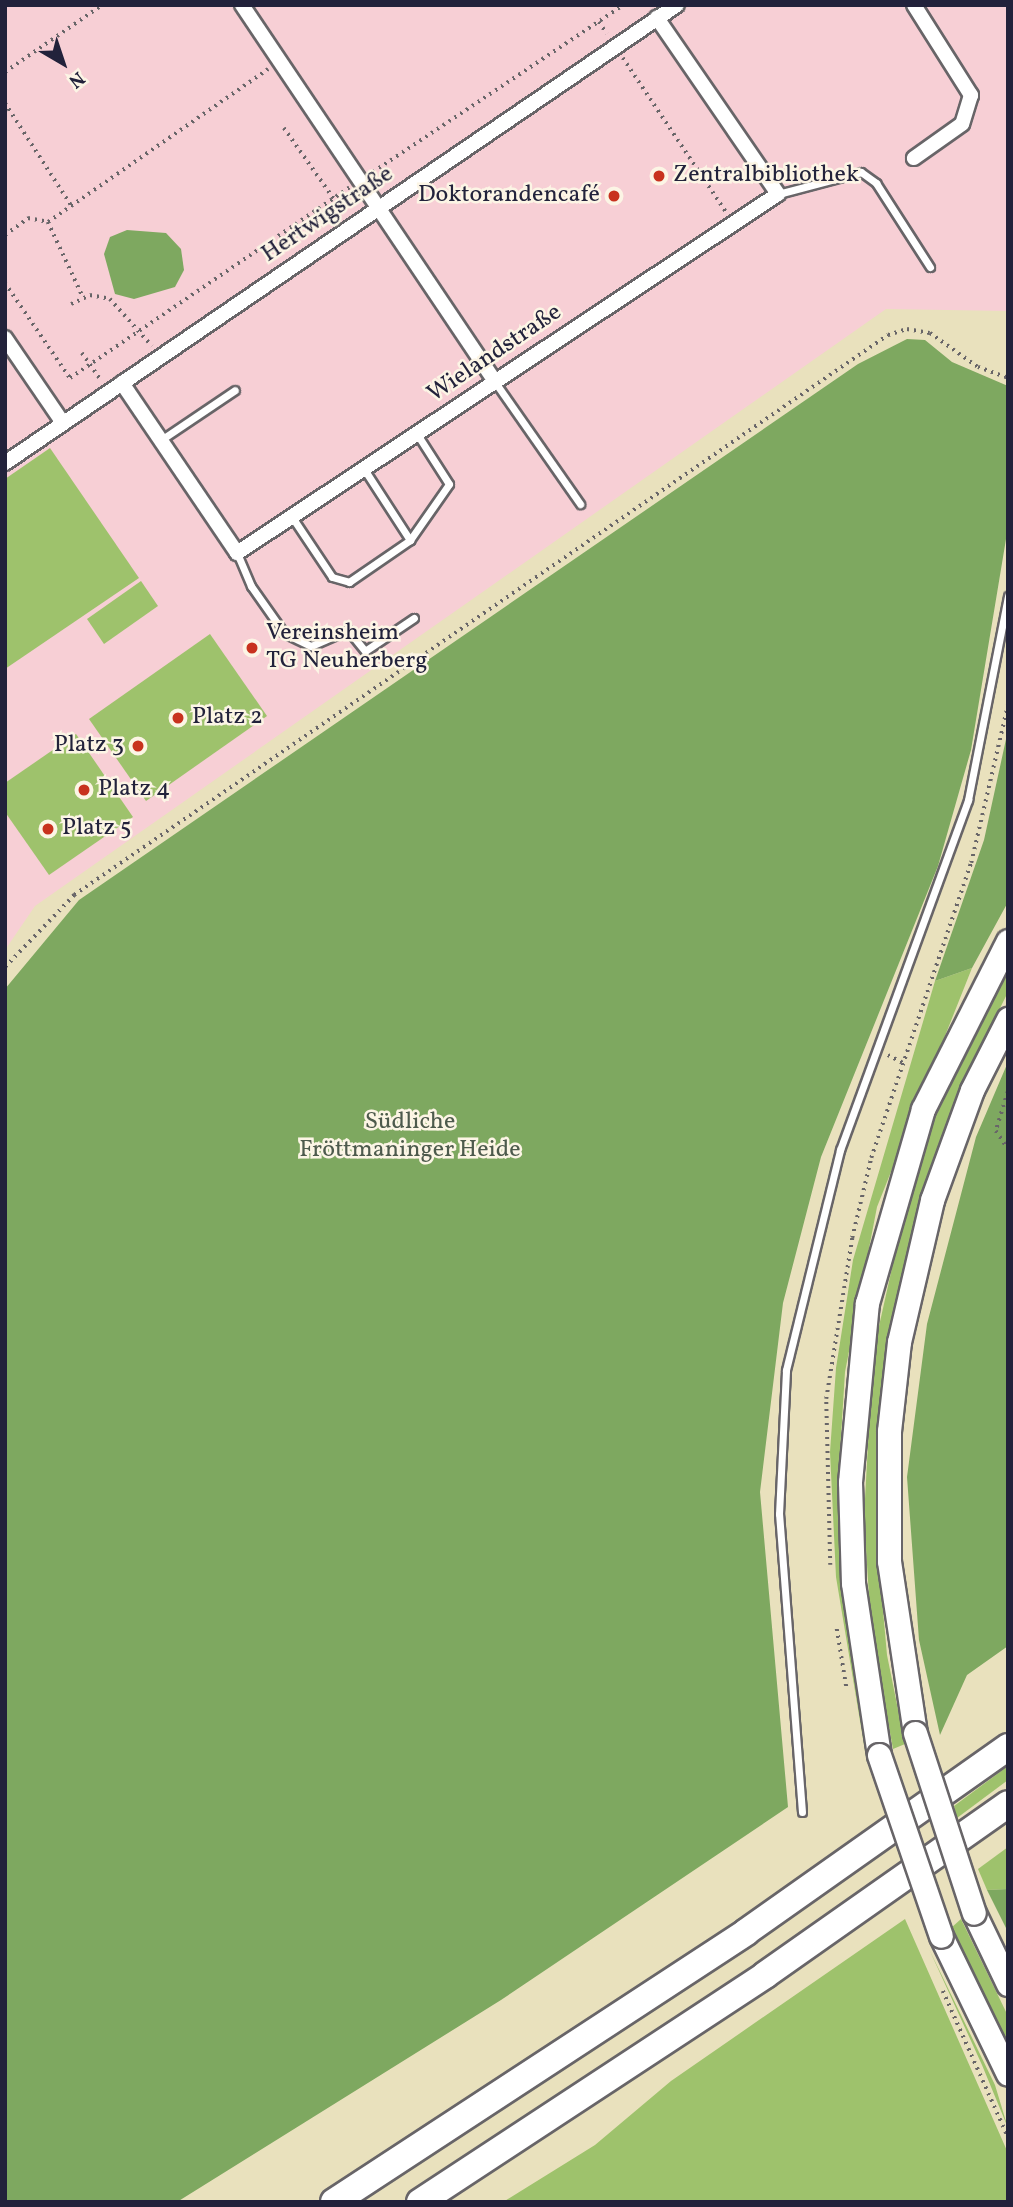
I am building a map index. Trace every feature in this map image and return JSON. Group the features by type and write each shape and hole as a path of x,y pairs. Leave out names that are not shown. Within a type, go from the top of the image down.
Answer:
{"highway":[{"path":"334,2202 724,1947 1008,1747"},
{"path":"420,2202 765,1975 1008,1804"}],"main road":[{"path":"1008,941 923,1109 867,1303 850,1482 852,1583 879,1755 941,1936 1008,2074"},
{"path":"1008,1019 972,1090 932,1200 899,1342 889,1431 889,1561 915,1733 974,1913 1008,1984"}],"street":[{"path":"242,5 495,382"},
{"name":"Hertwigstraße","path":"5,463 677,5"},
{"path":"914,5 971,95 962,124 914,158"},
{"path":"657,18 778,194"},
{"name":"Wielandstraße","path":"237,553 778,194"},
{"path":"5,338 63,424"},
{"path":"122,383 237,553"}],"lane":[{"path":"778,194 861,172 876,183 930,267"},
{"path":"495,382 580,504"},
{"path":"161,440 236,390"},
{"path":"292,517 332,578 349,582 410,540 449,484 416,434"},
{"path":"363,468 410,540"},
{"path":"237,553 251,586 284,633 311,646 348,629 365,651 414,618"},
{"path":"802,1812 779,1514 786,1370 840,1150 968,800 1008,596"}],"path":[{"path":"5,72 102,5"},
{"path":"598,22 734,223"},
{"path":"5,234 28,218 47,222 280,61"},
{"path":"5,103 71,205"},
{"path":"284,128 334,199"},
{"path":"47,222 83,297"},
{"path":"5,283 70,378"},
{"path":"71,304 83,297 121,305 160,357"},
{"path":"5,967 74,895 888,335 907,329 930,333 978,367 1008,378"},
{"path":"82,353 109,392"},
{"path":"878,1050 905,1064"},
{"path":"1008,1092 996,1131 1008,1149"},
{"path":"937,1977 1008,2137"}],"shaded area":[{"path":"5,5 1008,5 1008,311 886,309 35,906 5,950"}],"green space":[{"path":"127,230 166,233 181,249 184,270 175,287 134,299 115,294 104,254 110,237"},
{"name":"Südliche Fröttmaninger Heide","path":"907,339 925,340 952,362 1008,386 1008,527 971,750 938,866 821,1157 783,1303 760,1492 788,1807 501,2000 177,2202 5,2202 5,989 79,900 858,364"},
{"path":"50,448 139,578 5,669 5,479"},
{"path":"141,581 158,606 104,644 87,619"},
{"path":"210,634 267,716 146,801 89,719"},
{"path":"1008,730 1008,902 972,968 935,981 984,840"},
{"path":"76,734 133,817 49,875 5,812 5,783"},
{"path":"1008,966 1008,992 967,1075 922,1192 881,1385 877,1543 887,1655 905,1744 893,1749 871,1628 864,1517 873,1353 911,1183 944,1094"},
{"path":"972,968 877,1207 845,1372 838,1485 842,1588 867,1763 836,1577 830,1452 836,1368 853,1260 935,981"},
{"path":"1008,1062 1008,1646 967,1675 940,1735 919,1640 907,1477 927,1324 976,1137"},
{"path":"1008,1766 1008,1780 957,1818 954,1806"},
{"path":"1008,1847 1008,1889 987,1890 978,1869"},
{"path":"1008,1889 1008,1932 987,1890"},
{"path":"905,1919 1008,2153 1008,2202 503,2202 595,2145 671,2081"},
{"path":"961,1919 1008,2016 1008,2043 951,1928"},
{"path":"929,1949 995,2085 1008,2128 982,2065"}],"place":[{"name":"Zentralbibliothek","path":"659,176"},
{"name":"Doktorandencafé","path":"614,196"},
{"name":"Vereinsheim TG Neuherberg","path":"252,648"},
{"name":"Platz 2","path":"178,718"},
{"name":"Platz 3","path":"138,746"},
{"name":"Platz 4","path":"84,790"},
{"name":"Platz 5","path":"48,829"}]}
